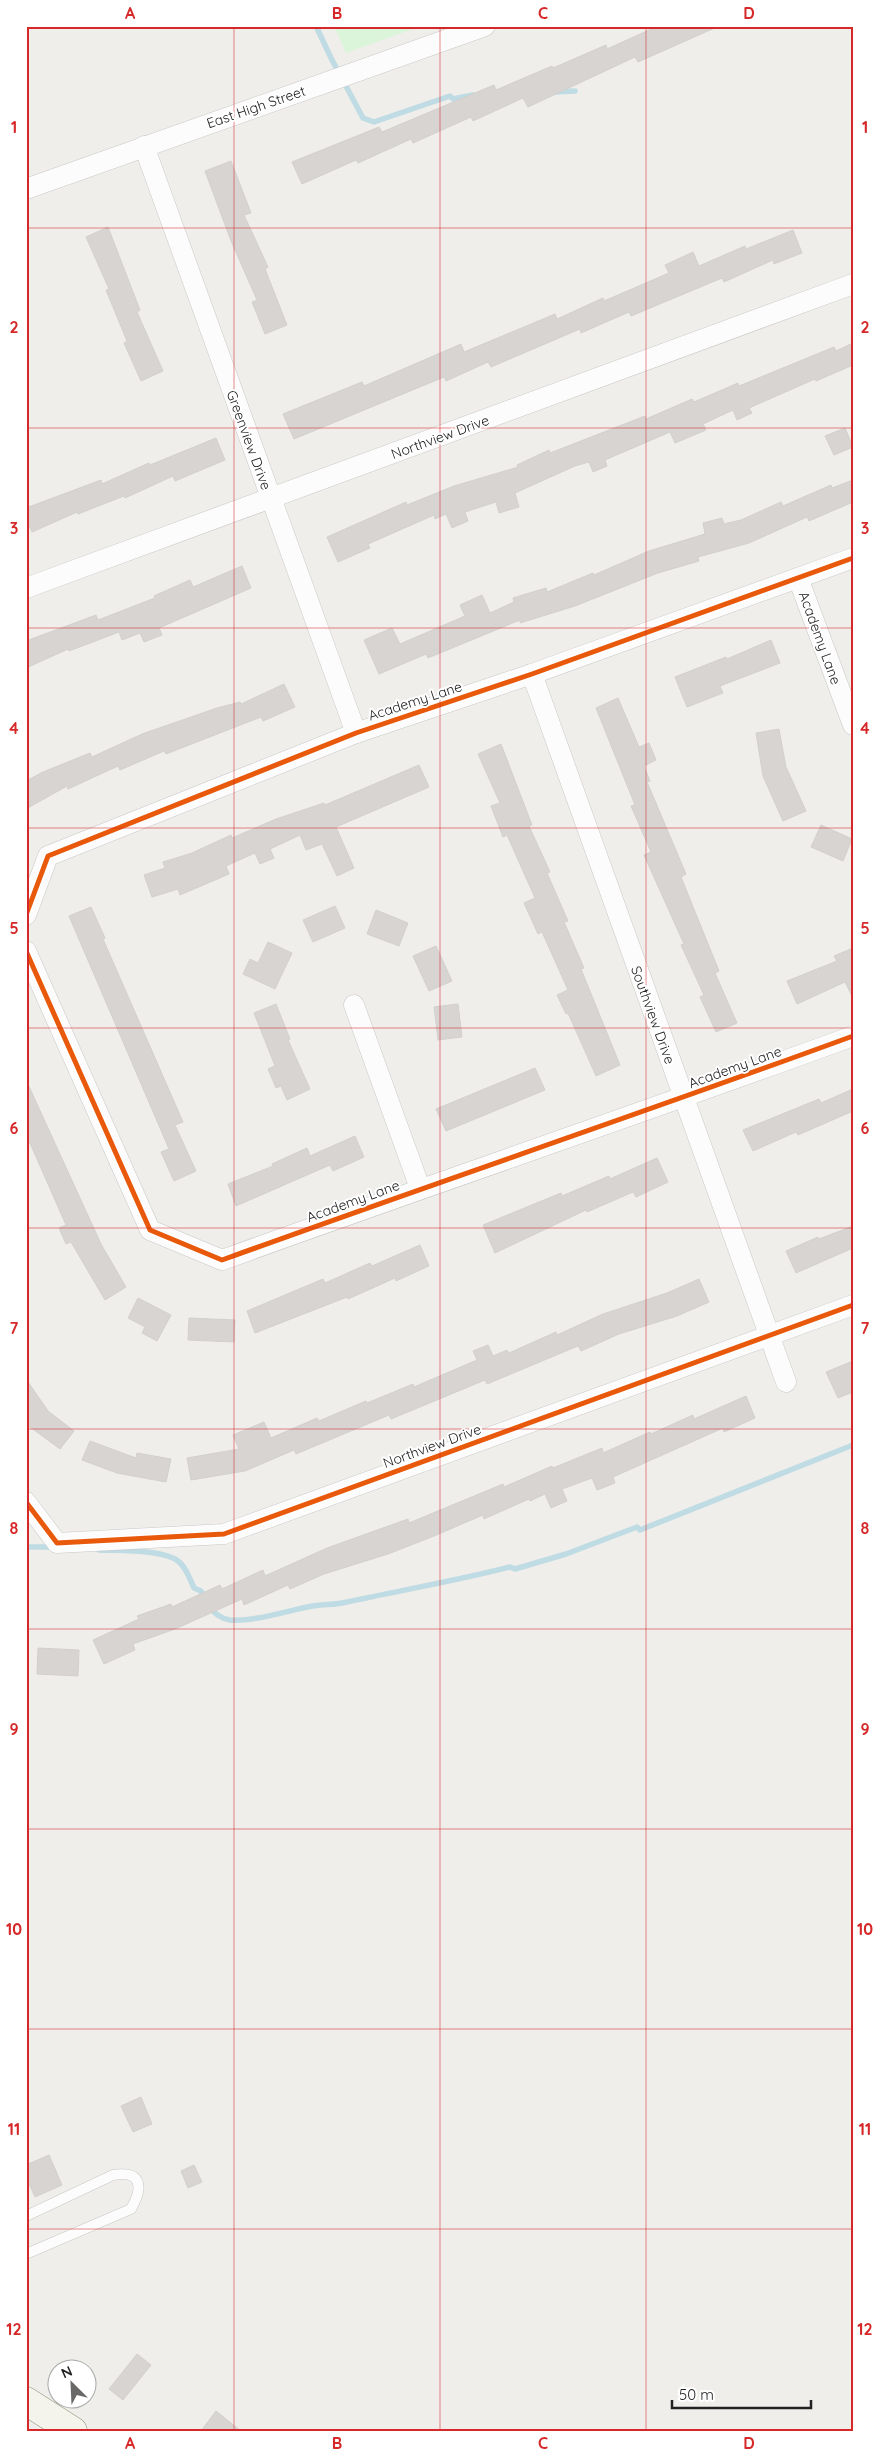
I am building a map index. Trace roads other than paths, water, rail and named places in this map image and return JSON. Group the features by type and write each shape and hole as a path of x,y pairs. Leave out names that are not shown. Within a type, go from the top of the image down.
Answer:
{"main road":[{"path":"26,2401 73,2431"}],"street":[{"name":"East High Street","path":"26,189 485,26"},
{"name":"Greenview Drive","path":"144,146 356,733"},
{"name":"Northview Drive","path":"26,588 853,284"},
{"name":"Academy Lane","path":"26,915 48,856 356,733 532,674 853,558"},
{"name":"Academy Lane","path":"798,578 853,725"},
{"name":"Southview Drive","path":"532,674 786,1382"},
{"name":"Academy Lane","path":"26,951 150,1230 222,1260 420,1188 683,1098 853,1036"},
{"name":"Academy Lane","path":"354,1005 420,1188"},
{"name":"Northview Drive","path":"26,1502 57,1543 224,1534 853,1305"}],"lane":[{"path":"26,2216 113,2175 123,2173 132,2176 139,2184 140,2194 131,2209 26,2254"}],"waterway":[{"path":"316,26 363,118 374,122 450,96 453,99 473,95"},
{"path":"554,92 575,91"},
{"path":"209,1606 215,1613 230,1620 250,1619 313,1606 343,1603 510,1567 515,1569 566,1554 637,1527 640,1530 853,1445"},
{"path":"26,1547 55,1547"},
{"path":"99,1550 140,1551 171,1557 183,1566 194,1588 201,1591 205,1598"}]}
